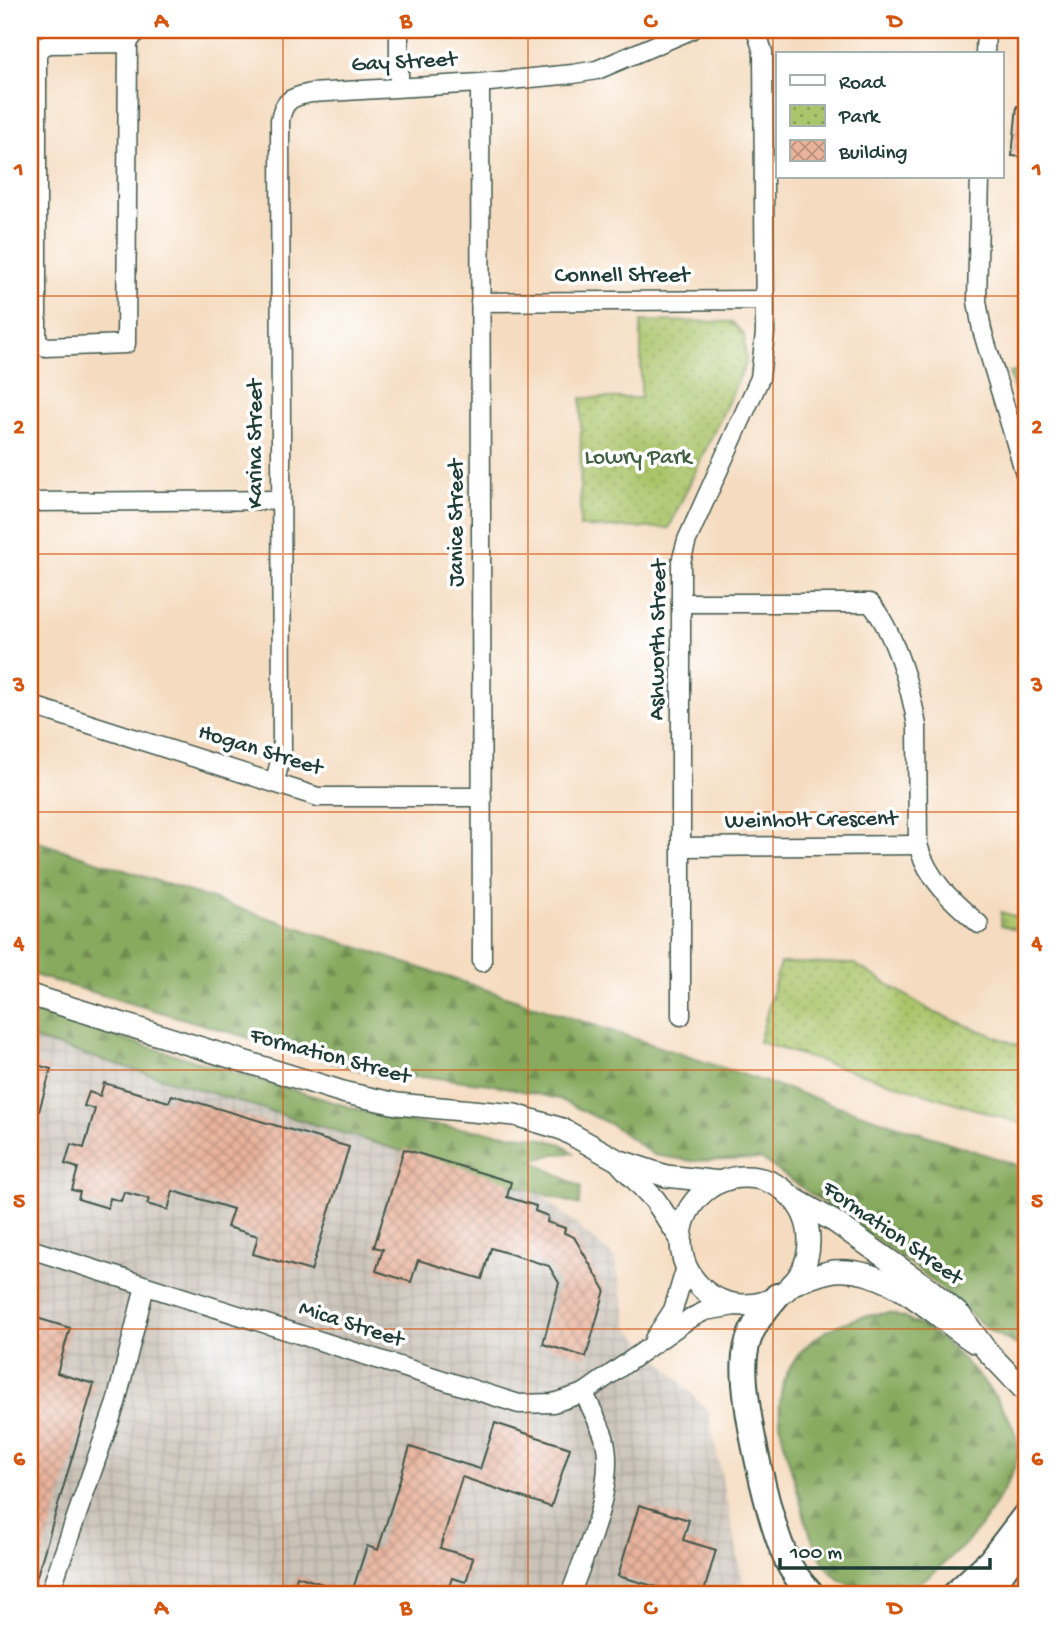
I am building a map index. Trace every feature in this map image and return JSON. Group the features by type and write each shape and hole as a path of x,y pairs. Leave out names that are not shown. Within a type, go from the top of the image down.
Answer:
{"highway":[{"path":"785,1290 751,1329 745,1356 744,1386 783,1552 800,1582 813,1595"},
{"path":"954,1595 990,1561 1026,1514"},
{"path":"987,1595 1026,1537"}],"main road":[{"name":"Formation Street","path":"30,995 346,1093 397,1104 515,1115 562,1129 617,1160 666,1176 720,1182"},
{"name":"Formation Street","path":"617,1160 655,1200 681,1239"},
{"path":"739,1177 758,1178 776,1185 792,1197 802,1213 808,1231 808,1250 803,1268 785,1290 760,1303 741,1305 709,1294 686,1267 681,1239 684,1221 692,1205 704,1191 720,1182 739,1177"},
{"name":"Formation Street","path":"792,1197 835,1223 927,1287 961,1316 986,1350 1026,1392"},
{"name":"Formation Street","path":"785,1290 835,1271 860,1274 911,1294 947,1324 986,1350"}],"street":[{"path":"399,30 400,86"},
{"name":"Gay Street","path":"283,105 292,96 311,93 480,83 597,70 691,30"},
{"name":"Ashworth Street","path":"681,1016 681,562 687,540 760,378 764,300 763,52 756,30"},
{"path":"985,52 986,30"},
{"path":"132,36 126,344 46,347 40,345 37,339 37,54 41,47 49,44 132,36"},
{"name":"Janice Street","path":"480,83 482,962"},
{"name":"Karina Street","path":"275,781 282,753 280,120 283,105"},
{"path":"980,178 977,301 982,330 1026,477"},
{"name":"Connell Street","path":"480,302 764,300"},
{"path":"30,502 281,500"},
{"name":"Weinholt Crescent","path":"681,603 870,603 884,618 914,708 917,726 918,845 682,848"},
{"name":"Hogan Street","path":"30,705 275,781 318,797 482,797"},
{"path":"918,845 923,864 936,883 979,924"},
{"name":"Mica Street","path":"30,1249 519,1404 553,1403 584,1393 705,1311 741,1305"},
{"name":"Mica Street","path":"648,1348 673,1310 686,1267"},
{"path":"49,1595 116,1403 145,1286"},
{"path":"570,1595 596,1520 607,1477 604,1438 584,1393"}],"shaded area":[{"path":"30,1038 535,1190 615,1258 628,1326 708,1411 746,1595 30,1595"}],"green space":[{"name":"Lowry Park","path":"641,321 732,322 744,335 746,363 669,528 580,527 581,398 641,398"},
{"path":"1026,368 1026,428 1009,373"},
{"path":"30,839 1026,1168 1026,1350 990,1331 923,1273 761,1159 692,1161 654,1155 612,1125 559,1099 490,1084 428,1077 387,1078 30,974"},
{"path":"1001,912 1026,920 1026,932 1001,925"},
{"path":"780,963 855,964 933,1012 1025,1048 1026,1046 1026,1125 759,1042"},
{"path":"30,1011 393,1120 539,1138 562,1144 573,1153 554,1154 532,1161 581,1187 579,1205 30,1038"},
{"path":"890,1313 933,1333 973,1370 1009,1419 1016,1435 1018,1450 1011,1474 996,1503 960,1549 919,1582 885,1590 851,1585 842,1581 825,1565 804,1516 780,1421 781,1397 786,1376 796,1358 810,1343 847,1322"}],"building":[{"path":"1017,106 1026,106 1026,157 1012,156"},
{"path":"30,1063 51,1069 33,1132 30,1131"},
{"path":"104,1083 169,1102 172,1095 349,1147 311,1271 253,1254 258,1236 227,1227 233,1209 173,1191 168,1210 147,1204 149,1199 124,1192 121,1201 110,1198 108,1208 78,1199 80,1192 72,1190 78,1168 65,1164 71,1144 84,1148 95,1109 84,1106 89,1092 100,1096"},
{"path":"404,1149 511,1182 507,1197 536,1206 535,1211 548,1216 547,1222 565,1228 564,1233 574,1237 605,1290 586,1357 543,1344 559,1283 549,1266 491,1248 482,1279 418,1260 411,1282 376,1271 383,1249 374,1247"},
{"path":"30,1316 70,1328 57,1373 94,1384 33,1589 30,1589"},
{"path":"495,1423 570,1448 551,1507 462,1477 440,1548 473,1558 466,1582 452,1578 446,1595 351,1595 367,1546 378,1550 410,1447 480,1469"},
{"path":"639,1505 689,1520 683,1540 716,1550 703,1595 685,1595 618,1576"},
{"path":"297,1576 351,1593 291,1595"}]}
